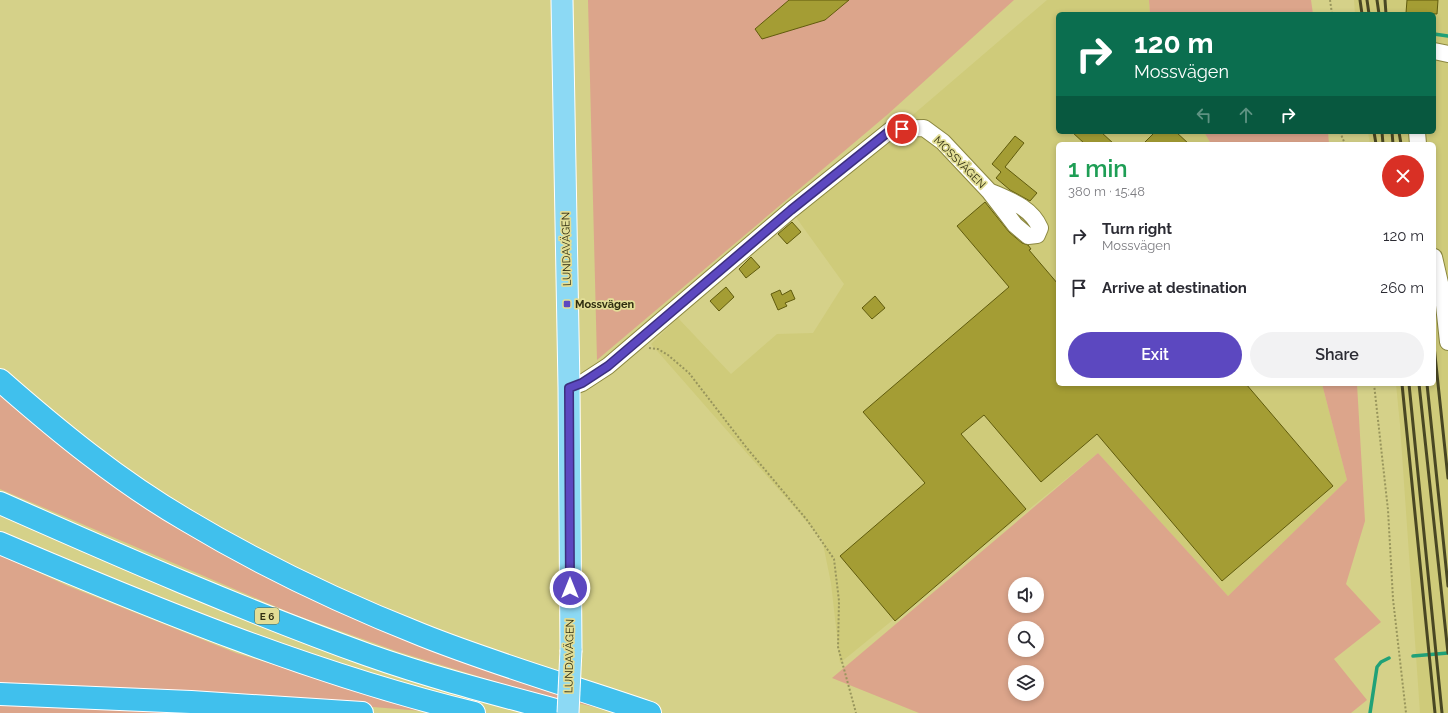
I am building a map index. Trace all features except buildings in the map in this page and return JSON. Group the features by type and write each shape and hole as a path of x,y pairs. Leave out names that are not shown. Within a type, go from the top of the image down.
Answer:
{"highway":[{"path":"0,380 35,411 104,464 185,520 249,556 301,582 422,635 548,680 650,713"},
{"name":"E 6","path":"0,503 236,605 369,655 455,683 567,713"},
{"path":"0,543 119,594 291,660 365,683 474,713"},
{"path":"0,694 206,703 362,713"}],"main road":[{"name":"LUNDAVÄGEN","path":"562,0 569,388 570,650 567,713"}],"street":[{"path":"1436,51 1448,54"},
{"name":"MOSSVÄGEN","path":"569,388 597,374 626,351 791,210 892,129 924,128 943,142 989,191"},
{"path":"1436,266 1443,296 1448,342"}],"path":[{"path":"1330,0 1332,12"},
{"path":"626,351 646,348 658,349 678,361 823,542 834,559 839,601 838,647 856,713"},
{"path":"1374,386 1388,510 1393,599 1406,713"}],"shaded area":[{"path":"588,0 1014,0 887,115 597,360"},
{"path":"1047,0 1149,0 1150,12 1056,12 1056,134 1205,134 1210,142 1056,142 1056,386 1323,386 1347,480 1228,596 1098,453 840,663 831,583 822,539 651,344 678,318 731,374 777,334 813,333 844,284 795,216"},
{"path":"1149,0 1311,0 1313,12 1150,12"},
{"path":"1354,0 1448,0 1448,713 1420,713 1396,386 1436,386 1436,142 1370,142 1368,134 1436,134 1436,12 1355,12"},
{"path":"1205,134 1328,134 1329,142 1210,142"},
{"path":"1323,386 1357,386 1365,521 1346,584 1381,622 1334,659 1367,700 1351,713 919,713 832,678 1098,453 1228,596 1347,480"},
{"path":"0,393 161,514 620,713 530,692 399,652 293,614 0,489"},
{"path":"0,555 68,586 236,653 422,711 324,703 0,686"},
{"path":"0,703 233,713 0,713"}],"waterway":[{"path":"1436,34 1448,36"},
{"path":"1413,656 1448,653"},
{"path":"1370,713 1377,667 1381,662 1389,658"}],"railway":[{"path":"1360,0 1362,12"},
{"path":"1367,0 1369,12"},
{"path":"1377,0 1379,12"},
{"path":"1385,0 1386,12"},
{"path":"1374,134 1376,142"},
{"path":"1382,134 1383,142"},
{"path":"1392,134 1393,142"},
{"path":"1399,134 1401,142"},
{"path":"1436,365 1448,478"},
{"path":"1402,386 1435,713"},
{"path":"1409,386 1442,713"},
{"path":"1419,386 1448,653"},
{"path":"1427,386 1448,586"}],"place":[{"name":"Mossvägen","path":"567,304"}],"route":[{"path":"570,588 569,388 582,383 608,366 791,210 892,129 902,129"}]}
